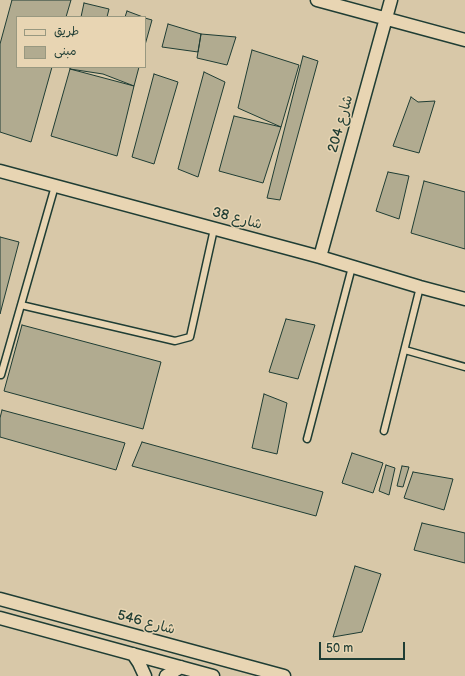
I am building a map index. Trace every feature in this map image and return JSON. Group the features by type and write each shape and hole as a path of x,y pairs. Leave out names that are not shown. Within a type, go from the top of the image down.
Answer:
{"street":[{"path":"317,0 465,40"},
{"name":"شارع 204","path":"320,257 391,0"},
{"name":"شارع 38","path":"0,171 320,257 465,299"},
{"name":"شارع 546","path":"0,599 284,676"},
{"path":"0,618 213,676"},
{"path":"133,654 145,676"},
{"path":"166,676 181,667"}],"lane":[{"path":"1,375 55,186"},
{"path":"21,305 175,341 190,337 214,228"},
{"path":"307,439 352,267"},
{"path":"384,431 420,287"},
{"path":"405,350 465,367"}],"shaded area":[{"path":"0,0 465,0 465,676 0,676"}],"building":[{"path":"12,0 71,0 66,16 16,16 16,68 52,68 31,142 0,132 0,44"},
{"path":"84,3 109,9 107,16 81,16"},
{"path":"127,11 140,16 125,16"},
{"path":"146,18 152,20 146,41"},
{"path":"168,24 201,34 198,52 162,47"},
{"path":"201,34 236,37 227,65 197,58"},
{"path":"252,50 299,65 281,127 238,108"},
{"path":"303,56 318,61 280,200 267,198"},
{"path":"139,68 134,86 103,74 70,69"},
{"path":"70,69 134,86 117,156 51,136"},
{"path":"204,72 225,82 198,177 178,169"},
{"path":"154,74 178,82 154,164 132,157"},
{"path":"411,97 418,102 435,101 419,153 393,146"},
{"path":"234,116 281,127 263,183 219,171"},
{"path":"388,172 409,176 399,219 376,211"},
{"path":"424,181 465,192 465,249 411,233"},
{"path":"0,237 19,242 0,314"},
{"path":"286,319 315,325 298,379 269,372"},
{"path":"22,325 161,362 143,429 4,391"},
{"path":"264,394 287,403 277,454 252,448"},
{"path":"2,410 125,443 116,470 0,437 0,418"},
{"path":"142,442 323,492 316,516 132,466"},
{"path":"352,453 383,463 373,493 342,483"},
{"path":"386,465 395,468 389,495 379,491"},
{"path":"402,466 409,467 403,487 397,486"},
{"path":"413,472 453,479 444,510 404,498"},
{"path":"422,523 465,533 465,563 414,550"},
{"path":"355,566 381,574 362,632 333,637"}]}
